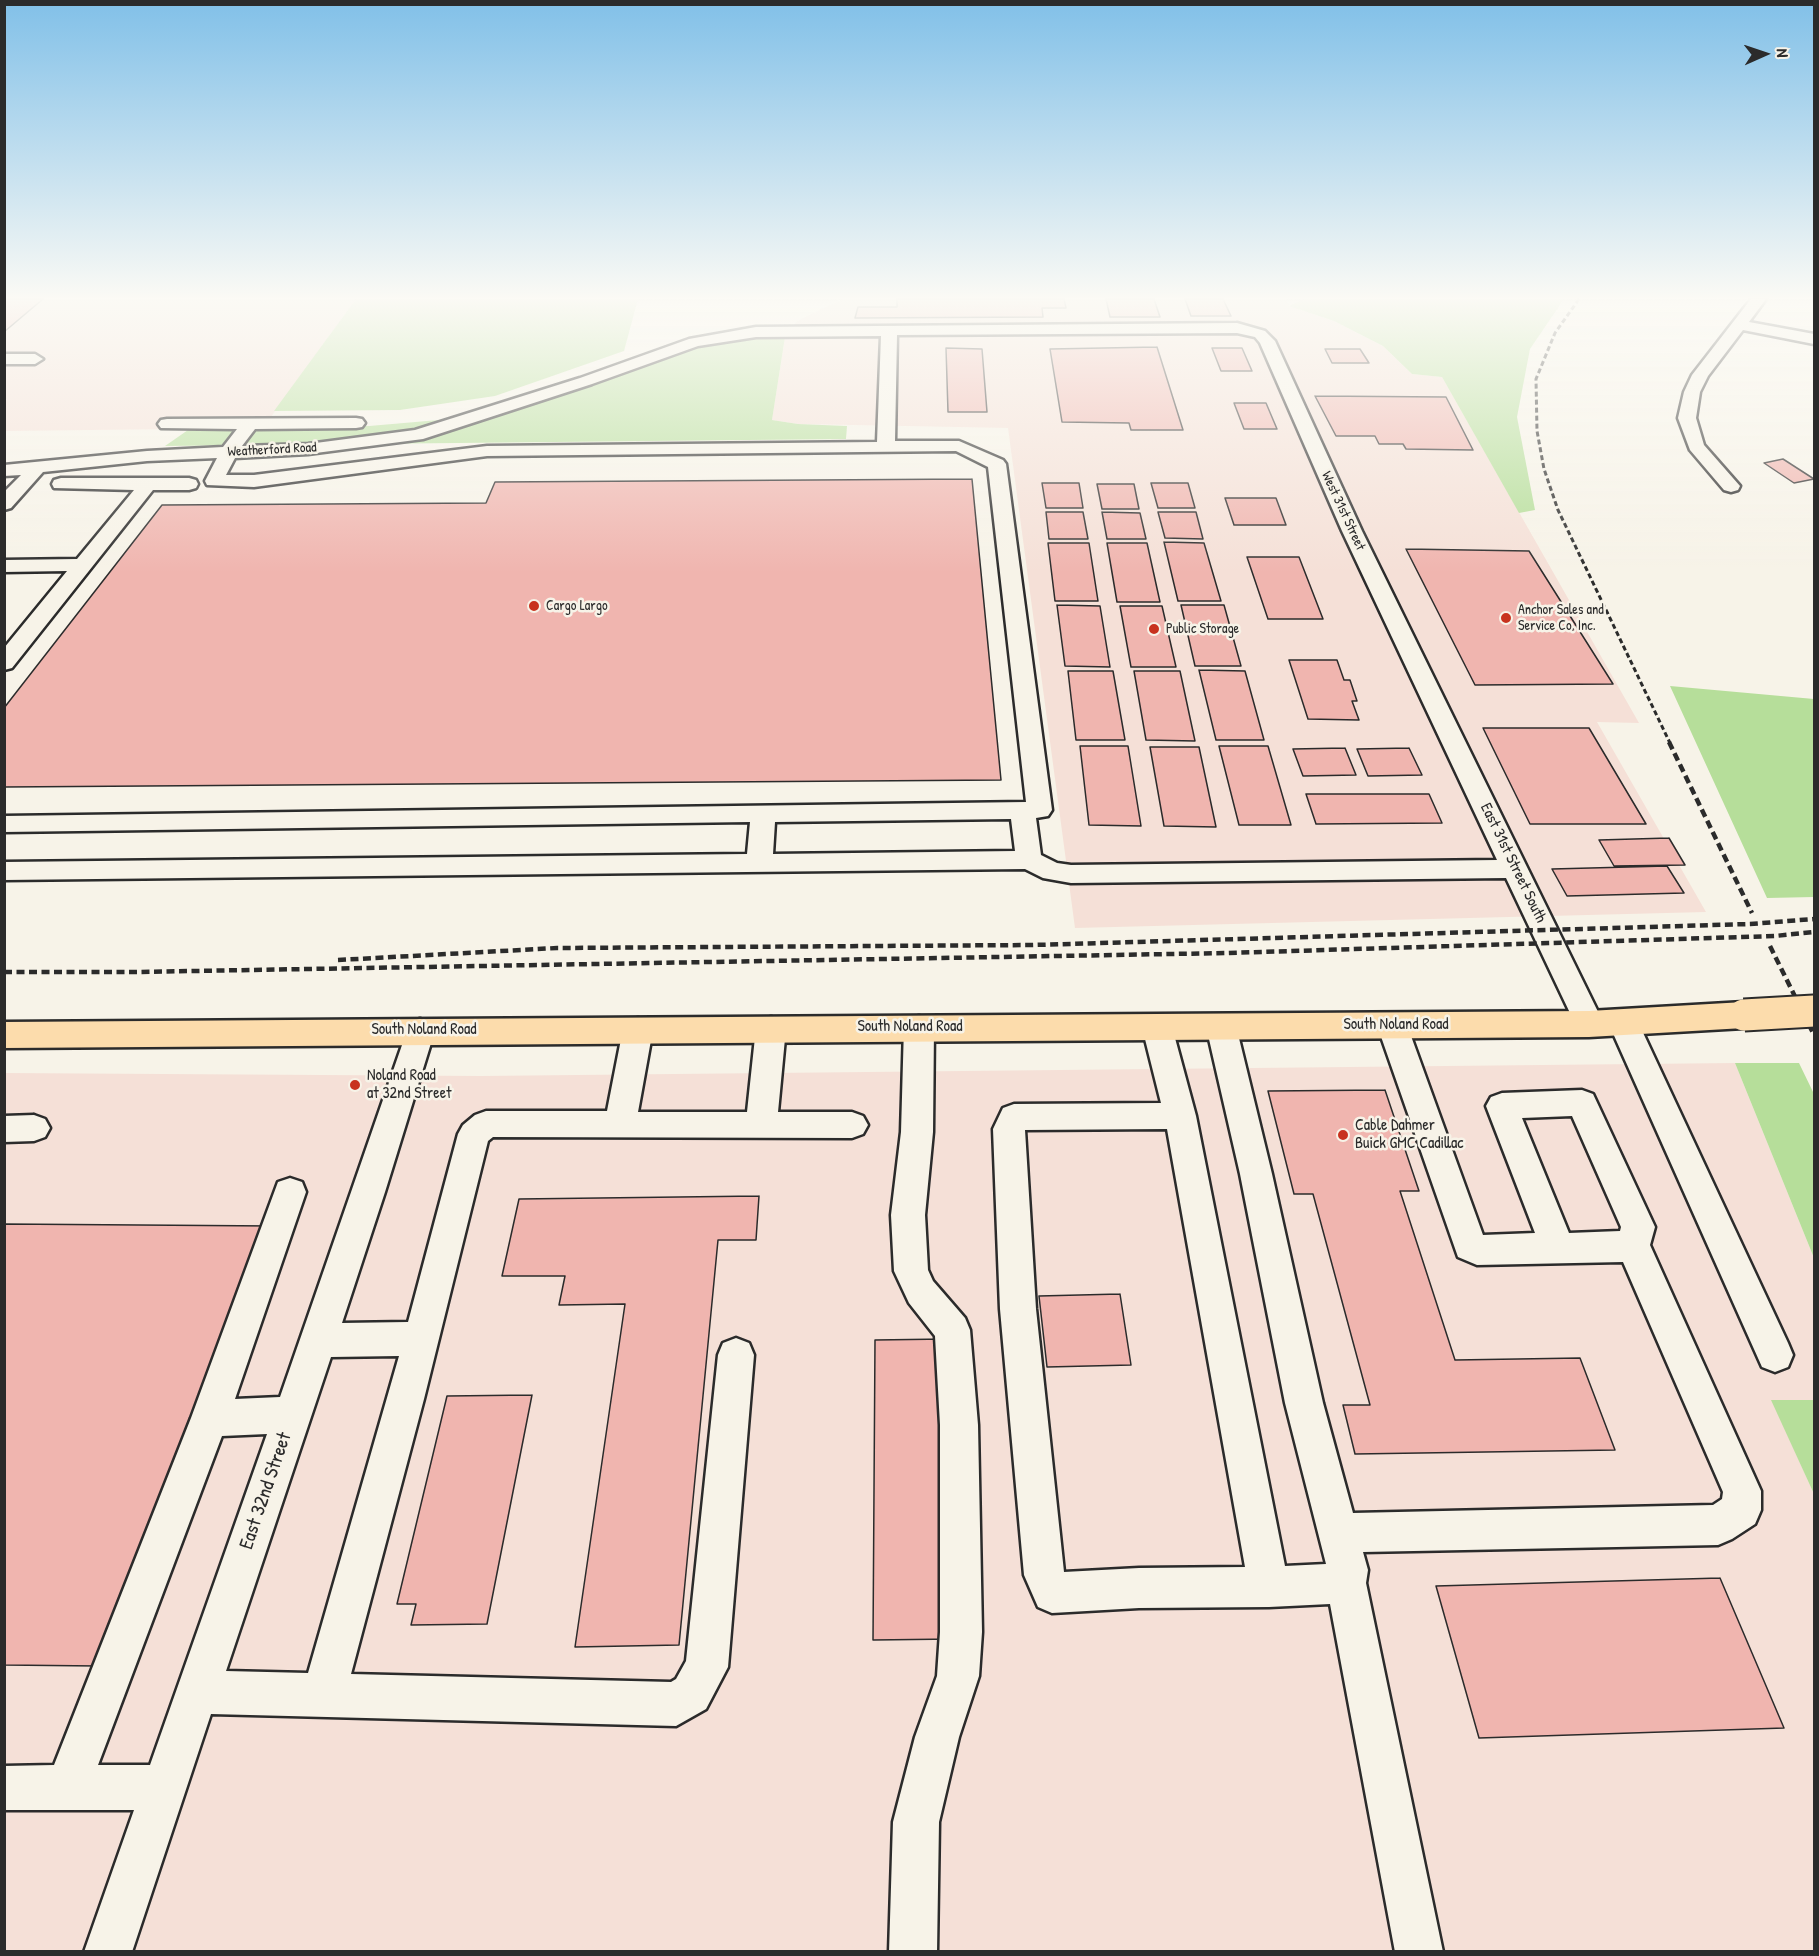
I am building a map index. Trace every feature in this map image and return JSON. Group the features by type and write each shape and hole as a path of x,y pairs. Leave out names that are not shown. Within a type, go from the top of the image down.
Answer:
{"main road":[{"name":"South Noland Road","path":"7,1038 420,1030 1589,1023 1815,1011"}],"street":[{"name":"Weatherford Road","path":"4,471 147,456 308,449 417,435 557,390"},
{"path":"886,447 887,390"},
{"name":"West 31st Street","path":"1289,390 1352,531 1435,704"},
{"path":"1693,390 1687,418 1696,446 1731,486"},
{"path":"466,420 484,435 487,451"},
{"path":"167,424 356,423"},
{"path":"4,824 763,816 1040,810 997,464 959,446 487,451 254,481 214,481 229,452 250,424"},
{"path":"4,504 39,467"},
{"path":"61,484 189,484"},
{"path":"4,663 148,484"},
{"path":"4,566 82,566"},
{"name":"East 31st Street South","path":"1435,704 1589,1023"},
{"path":"1022,810 1029,860"},
{"path":"759,864 763,816"},
{"path":"336,868 355,820"},
{"path":"4,871 1029,860 1052,872 1071,874 1515,869"},
{"path":"1623,1022 1775,1355"},
{"path":"1338,1533 1718,1525 1741,1510 1742,1491 1636,1252 1626,1246 1477,1250 1470,1246 1392,1025"},
{"path":"1221,1026 1304,1403 1348,1570 1346,1583 1419,1952"},
{"path":"913,1952 916,1822 937,1737 958,1676 961,1632 959,1425 952,1330 921,1292 910,1271 908,1215 917,1132 919,1027"},
{"path":"1157,1027 1180,1116 1269,1587"},
{"path":"761,1125 771,1028"},
{"path":"620,1124 638,1029"},
{"name":"East 32nd Street","path":"108,1952 369,1192 420,1030"},
{"path":"1558,1248 1502,1106 1582,1103 1638,1227 1632,1249"},
{"path":"1180,1116 1014,1118 1009,1129 1018,1309 1044,1575 1052,1593 1139,1588 1269,1587 1346,1583"},
{"path":"324,1694 421,1339 474,1134 486,1124 852,1125"},
{"path":"67,1788 210,1418 290,1192"},
{"path":"318,1340 421,1339"},
{"path":"197,1692 676,1704 691,1694 707,1667 736,1355"},
{"path":"210,1418 292,1415"},
{"path":"4,1788 164,1787"}],"shaded area":[{"path":"5,390 290,390 263,428 5,431 5,402 7,399 5,399"},
{"path":"777,390 1450,390 1639,723 1597,722 1706,912 1075,928 1008,428 798,424 772,420"},
{"path":"1735,1063 1814,1258 1814,1400 1772,1400 1814,1494 1814,1951 5,1952 5,1073 481,1076"}],"green space":[{"path":"289,390 511,390 495,396 400,410 274,411"},
{"path":"542,390 777,390 772,420 798,424 847,426 846,439 165,446 188,430 369,426 450,419"},
{"path":"1450,390 1522,390 1517,417 1535,510 1519,513"},
{"path":"1670,686 1814,699 1814,897 1767,898"},
{"path":"1735,1063 1799,1063 1814,1094 1814,1258"},
{"path":"1771,1400 1814,1400 1814,1494"}],"building":[{"path":"947,390 985,390 987,412 948,412"},
{"path":"1057,390 1171,390 1183,430 1131,430 1129,423 1062,422"},
{"path":"1315,396 1446,397 1473,450 1406,449 1403,444 1379,444 1375,436 1336,436"},
{"path":"1234,403 1266,403 1277,429 1244,429"},
{"path":"1783,459 1814,479 1794,483 1764,463"},
{"name":"Cargo Largo","path":"972,479 1001,780 4,787 4,708 162,505 486,503 495,482"},
{"path":"1042,483 1079,483 1083,508 1046,508"},
{"path":"1151,483 1188,483 1195,508 1158,508"},
{"path":"1097,484 1134,484 1139,509 1102,509"},
{"path":"1225,498 1276,498 1286,525 1234,525"},
{"path":"1046,512 1083,512 1088,539 1049,539"},
{"path":"1102,512 1140,513 1146,539 1107,539"},
{"path":"1158,512 1196,512 1203,539 1165,538"},
{"path":"1164,542 1204,543 1221,601 1178,601"},
{"path":"1048,543 1089,543 1098,601 1055,601"},
{"path":"1107,543 1147,543 1160,602 1117,602"},
{"name":"Anchor Sales and Service Co, Inc.","path":"1406,549 1529,551 1613,684 1475,685"},
{"path":"1247,557 1299,557 1323,619 1268,619"},
{"path":"1057,605 1100,606 1110,667 1065,666"},
{"path":"1181,605 1224,605 1241,666 1195,666"},
{"path":"1120,606 1162,606 1176,667 1131,667"},
{"path":"1289,660 1337,660 1344,680 1350,680 1357,701 1352,701 1359,720 1308,719"},
{"path":"1199,670 1245,671 1264,740 1216,740"},
{"path":"1068,671 1113,671 1125,740 1076,740"},
{"path":"1134,671 1180,671 1195,741 1146,740"},
{"path":"1483,728 1589,728 1646,824 1530,824"},
{"path":"1080,746 1128,746 1141,826 1089,825"},
{"path":"1219,746 1268,746 1291,825 1239,825"},
{"path":"1150,747 1199,747 1216,827 1164,826"},
{"path":"1345,748 1356,775 1303,776 1293,749"},
{"path":"1409,748 1422,775 1368,776 1357,749"},
{"path":"1306,794 1429,794 1442,823 1316,824"},
{"path":"1669,838 1685,865 1614,866 1599,840"},
{"path":"1667,866 1684,893 1567,896 1552,869"},
{"path":"1385,1090 1419,1191 1400,1191 1455,1360 1580,1358 1615,1450 1355,1454 1343,1405 1370,1405 1313,1194 1294,1194 1268,1091"},
{"path":"759,1196 756,1240 718,1240 679,1645 575,1647 625,1304 559,1305 565,1276 502,1276 519,1199"},
{"path":"4,1224 273,1226 98,1666 4,1665"},
{"path":"1120,1294 1131,1365 1047,1367 1039,1296"},
{"path":"946,1339 954,1639 873,1640 875,1340"},
{"path":"532,1395 487,1624 411,1625 416,1604 397,1604 447,1396"},
{"path":"1720,1578 1784,1728 1479,1738 1436,1586"}],"railway":[{"path":"1536,390 1537,431 1544,469 1558,510 1670,743"},
{"path":"1669,742 1752,913"},
{"path":"338,960 557,948 1033,945 1750,924 1814,919"},
{"path":"4,972 135,972 1228,953 1775,936 1814,932"},
{"path":"1770,946 1814,1035"}],"place":[{"name":"Cargo Largo","path":"534,606"},
{"name":"Anchor Sales and Service Co, Inc.","path":"1506,618"},
{"name":"Public Storage","path":"1154,629"},
{"name":"Noland Road at 32nd Street","path":"355,1085"},
{"name":"Cable Dahmer Buick GMC Cadillac","path":"1343,1135"}]}
